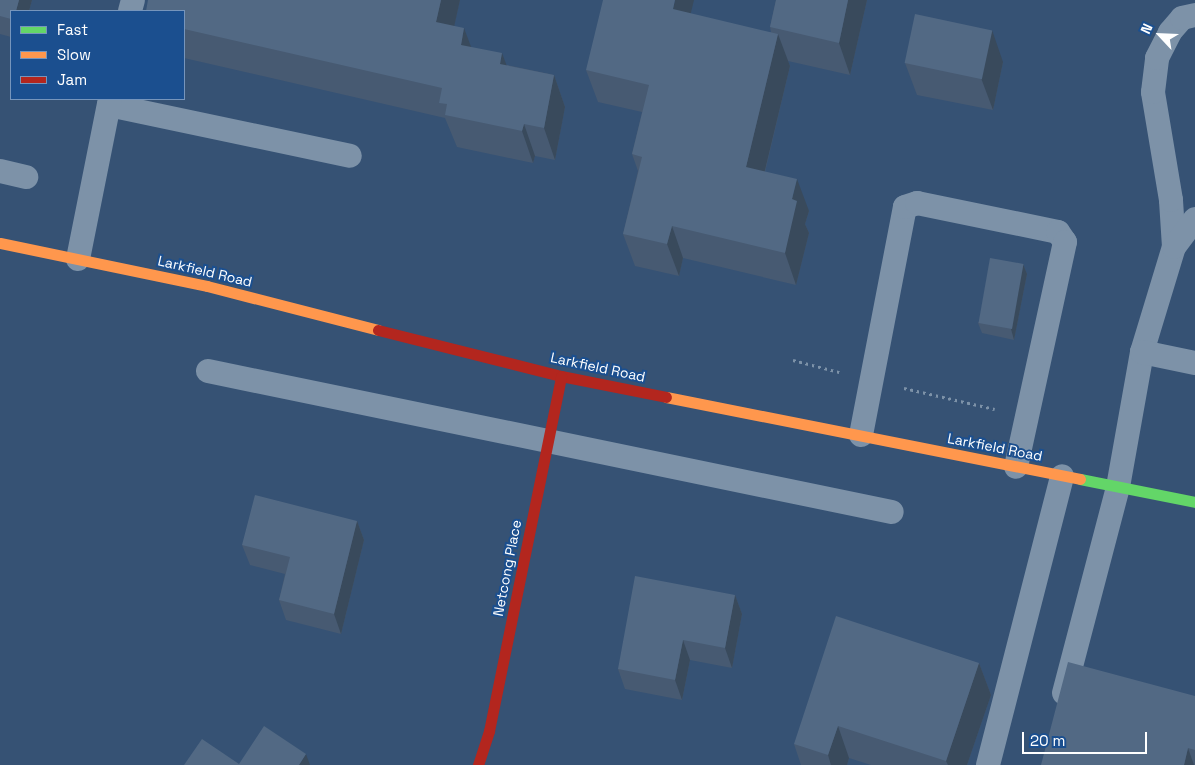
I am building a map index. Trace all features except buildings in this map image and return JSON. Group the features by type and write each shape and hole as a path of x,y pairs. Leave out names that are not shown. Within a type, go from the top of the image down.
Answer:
{"main road":[{"name":"Larkfield Road","path":"0,242 207,286 562,376 1195,502"},
{"name":"Netcong Place","path":"478,765 489,731 562,376"}],"lane":[{"path":"1174,247 1171,200 1153,92 1157,58 1170,32 1182,18 1195,15"},
{"path":"78,259 109,102 350,156"},
{"path":"0,171 26,177"},
{"path":"861,435 905,207 917,203 1058,232 1065,242 1016,466"},
{"path":"1058,718 1118,487 1142,352 1174,247 1195,219"},
{"path":"1142,352 1195,363"},
{"path":"208,371 892,512"},
{"path":"988,765 1062,476"}],"path":[{"path":"793,360 1027,416"}],"traffic: fast":[{"path":"1080,479 1195,502"}],"traffic: slow":[{"path":"0,243 207,286 378,330"},
{"path":"666,397 1080,479"}],"traffic: jam":[{"path":"378,330 561,376 666,397"},
{"path":"478,765 489,731 561,376"}]}
